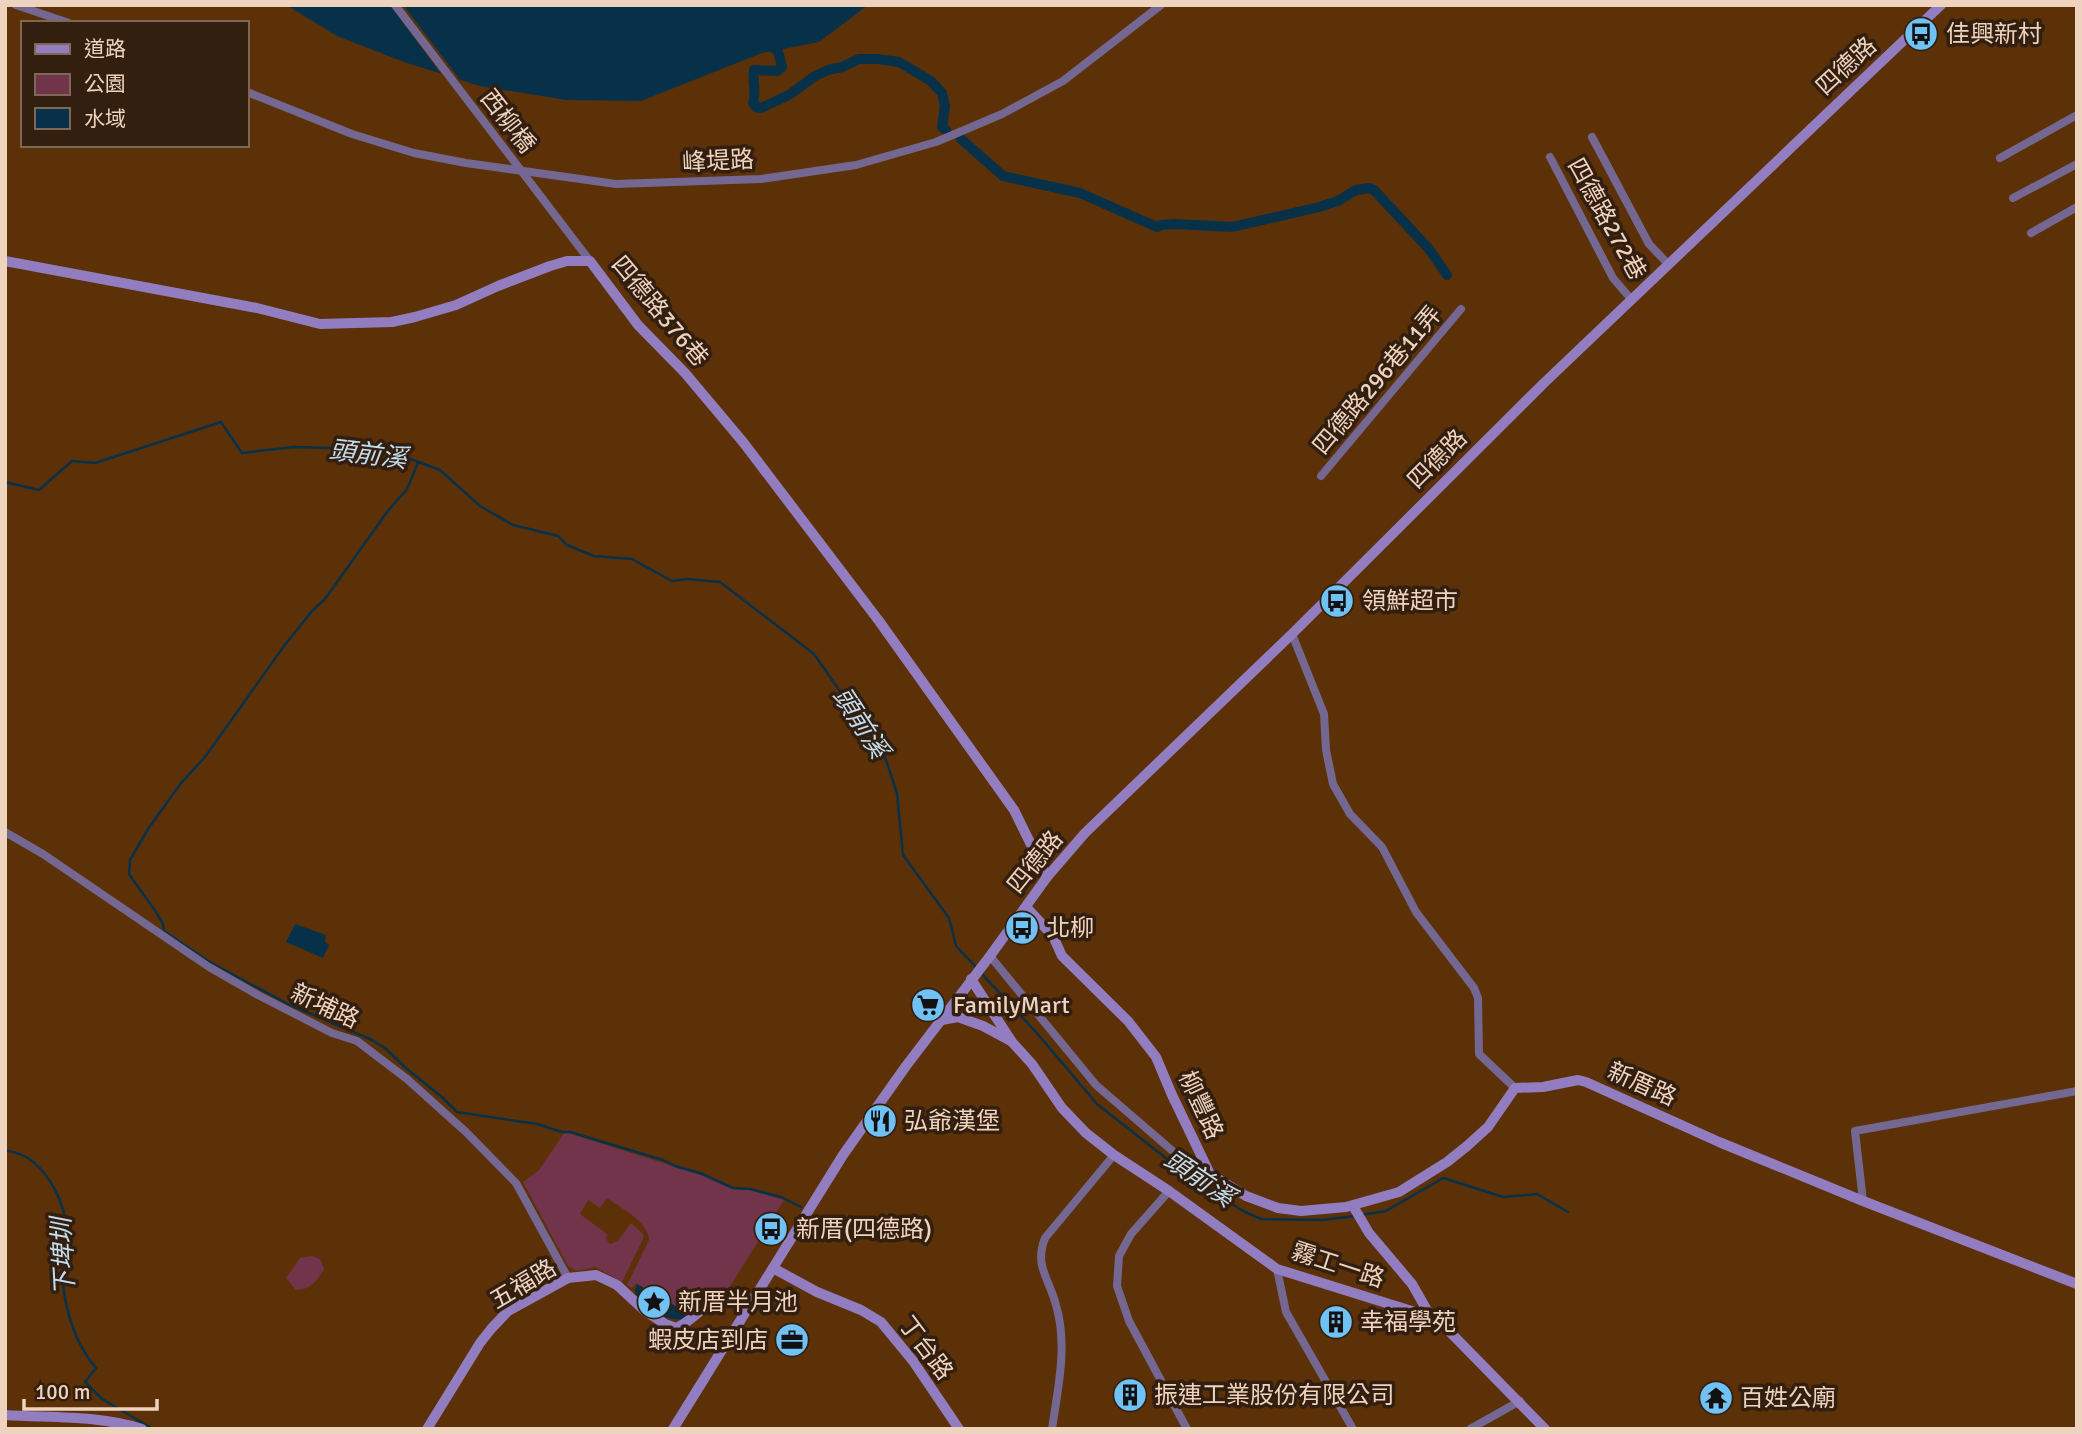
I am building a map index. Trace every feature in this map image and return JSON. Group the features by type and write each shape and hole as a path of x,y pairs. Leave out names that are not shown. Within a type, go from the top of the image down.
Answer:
{"street":[{"path":"16,5 63,21"},
{"name":"西柳橋","path":"395,5 590,261"},
{"name":"峰堤路","path":"248,92 352,134 414,153 616,184 761,179 856,164 936,142 1002,114 1063,81 1161,5"},
{"name":"四德路","path":"972,977 1047,877 1086,833 1292,634 1544,383 1941,5"},
{"path":"2000,158 2077,115"},
{"path":"1592,137 1649,244 1668,264"},
{"name":"四德路272巷","path":"1550,157 1614,278 1632,299"},
{"path":"2012,198 2077,164"},
{"path":"2031,233 2077,207"},
{"name":"四德路376巷","path":"5,261 257,308 320,324 392,322 415,317 456,305 550,266 567,261 590,261 638,325 685,373 743,442 879,621 1014,810 1047,877"},
{"name":"四德路296巷11弄","path":"1321,476 1461,309"},
{"path":"1292,634 1324,714 1326,750 1333,784 1350,814 1382,846 1416,912 1474,988 1478,998 1479,1054 1515,1088"},
{"name":"新埔路","path":"5,832 43,854 209,967 332,1033 357,1041 407,1079 466,1132 516,1183 568,1278"},
{"name":"柳豐路","path":"1026,907 1052,936 1062,956 1128,1021 1156,1057 1210,1174 1246,1196 1278,1208 1301,1211 1353,1206 1399,1192 1447,1163 1467,1146 1488,1127 1515,1088"},
{"path":"987,960 1096,1085 1203,1178 1210,1174"},
{"path":"673,1429 843,1155 972,977"},
{"name":"霧工一路","path":"972,977 1013,1042 1032,1064 1062,1108 1114,1156 1169,1191 1277,1269 1432,1319"},
{"path":"942,1020 958,1017 983,1026 1013,1042"},
{"name":"新厝路","path":"1515,1088 1543,1087 1578,1080 1586,1082 1719,1142 2077,1284"},
{"path":"1863,1201 1855,1131 2077,1091"},
{"path":"1052,1429 1063,1346 1056,1305 1040,1262 1040,1250 1045,1238 1114,1156"},
{"path":"1169,1191 1130,1234 1119,1256 1117,1286 1129,1321 1187,1429"},
{"path":"1353,1206 1369,1233 1412,1284 1432,1319 1448,1330 1545,1429"},
{"name":"丁台路","path":"773,1268 881,1322 913,1361 959,1429"},
{"path":"1277,1269 1286,1312 1353,1429"},
{"name":"五福路","path":"427,1429 491,1329 508,1311 568,1278 596,1275 617,1285 644,1310 676,1328 720,1301 755,1300"},
{"path":"1470,1429 1520,1401"},
{"path":"5,1415 77,1418 120,1423 142,1429"}],"green space":[{"path":"565,1132 704,1176 733,1189 752,1190 784,1200 724,1296 693,1316 636,1283 632,1288 627,1285 649,1240 648,1233 639,1221 607,1198 600,1208 588,1200 580,1214 607,1234 606,1239 610,1244 618,1241 631,1223 643,1234 622,1282 595,1267 576,1271 568,1266 523,1182 539,1170"},
{"path":"312,1256 320,1259 324,1269 313,1284 296,1290 286,1278 300,1258"}],"water":[{"path":"281,5 868,5 819,42 762,53 641,101 566,100 480,86 404,62 337,36 291,8"},
{"path":"295,924 326,935 325,942 329,945 323,958 286,942"},
{"name":"新厝半月池","path":"637,1284 693,1316 678,1319 652,1311 639,1301 635,1291"}],"pier":[{"path":"390,5 403,5 464,85 445,79"}],"waterway":[{"path":"765,43 778,51 782,67 777,71 754,70 753,103 756,107 761,108 789,95 828,70 859,59 878,59 899,62 931,81 942,93 945,106 942,127 946,130"},
{"path":"961,139 1003,176 1080,193 1157,227 1175,224 1232,227 1319,207 1338,201 1356,190 1369,188 1374,190 1429,249 1447,275"},
{"name":"頭前溪","path":"5,482 39,490 72,461 95,463 221,422 242,453 294,447 365,449 400,455 440,470 480,506 513,525 558,536 567,545 594,556 632,559 672,581 686,579 720,582 814,654 884,754 897,793 903,855 949,918 956,946 977,968"},
{"path":"418,463 407,489 387,512 325,599 284,646 205,757 181,783 148,829 130,860 129,874 156,912 164,931 208,961 288,1004 385,1048 457,1112 537,1124 570,1132 663,1160 733,1188 750,1189 781,1197 801,1207"},
{"name":"頭前溪","path":"981,973 1097,1104 1200,1185 1261,1219 1323,1220 1354,1216"},
{"name":"下埤圳","path":"5,1150 26,1157 42,1170 63,1209 67,1230 64,1295 73,1328 96,1368 85,1382 102,1399 153,1429"},
{"name":"頭前溪","path":"1361,1215 1386,1211 1443,1178 1503,1197 1537,1194 1568,1212"}],"place":[{"name":"佳興新村","path":"1921,34"},
{"name":"領鮮超市","path":"1337,601"},
{"name":"北柳","path":"1022,928"},
{"name":"FamilyMart","path":"928,1005"},
{"name":"弘爺漢堡","path":"880,1121"},
{"name":"新厝(四德路)","path":"771,1229"},
{"name":"新厝半月池","path":"654,1302"},
{"name":"幸福學苑","path":"1336,1322"},
{"name":"蝦皮店到店","path":"792,1340"},
{"name":"振連工業股份有限公司","path":"1130,1395"},
{"name":"百姓公廟","path":"1716,1398"}]}
